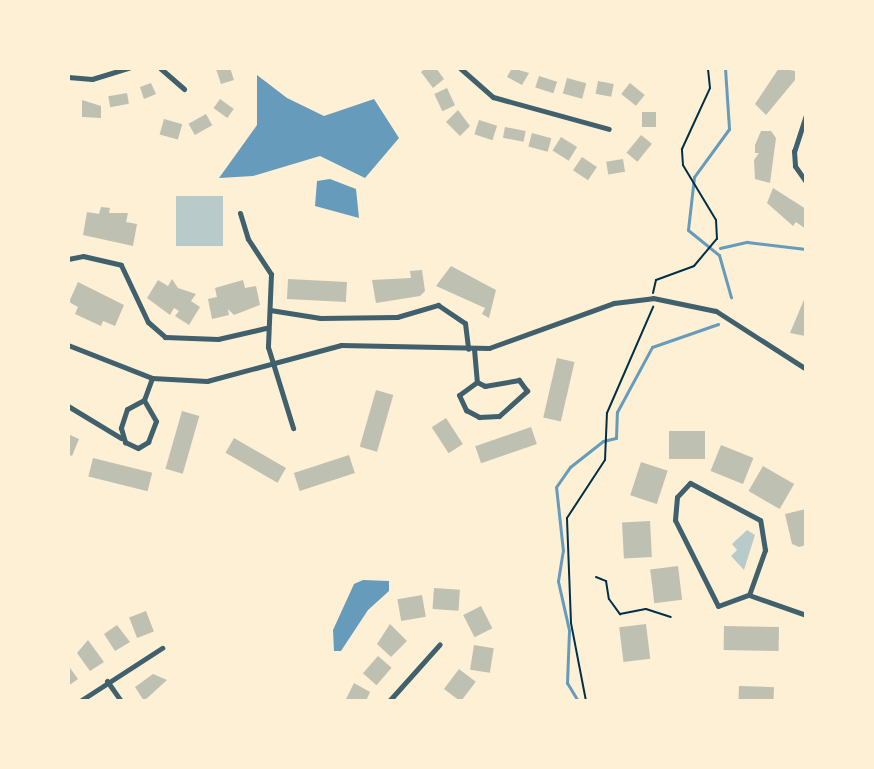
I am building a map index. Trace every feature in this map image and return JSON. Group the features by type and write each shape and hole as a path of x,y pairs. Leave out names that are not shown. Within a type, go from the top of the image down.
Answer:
{"street":[{"path":"68,77 92,79 128,68"},
{"path":"160,68 184,89"},
{"path":"460,68 493,97 609,129"},
{"path":"806,115 794,151 795,166 806,182"},
{"path":"240,213 248,239 271,274 266,328 293,428"},
{"path":"68,259 97,258 121,265 148,322 165,337 218,339 266,328"},
{"path":"68,345 152,378 207,381 341,345 471,349 517,341 614,303 668,299 732,319 806,369"},
{"path":"270,310 320,318 397,317 443,306 465,323 477,382"},
{"path":"122,438 127,409 144,400 152,378"},
{"path":"519,380 527,391 507,412 479,417 466,410 459,395 477,382 485,386 519,380"},
{"path":"68,406 138,448 148,442 156,421 144,400"},
{"path":"749,595 765,550 760,520 690,483 677,497 675,520 718,606 749,595 806,615"},
{"path":"389,701 440,644"},
{"path":"80,701 162,648"},
{"path":"107,681 121,701"}],"path":[{"path":"654,289 656,280 684,271 709,252 717,239 716,220 683,165 686,134 710,88 708,68"},
{"path":"586,701 571,623 567,518 605,460 609,446 607,413 652,305"},
{"path":"596,577 607,582 608,597 620,614 646,609 671,617"}],"shaded area":[{"path":"176,196 223,196 223,246 176,246"},
{"path":"747,530 755,535 744,570 731,556 737,550 732,544"}],"water":[{"path":"257,75 287,98 324,116 374,99 399,138 365,178 320,156 253,176 219,178 257,125"},
{"path":"330,179 356,189 359,218 315,206 317,181"},
{"path":"363,580 389,581 389,591 368,610 341,651 334,651 333,630 354,584"}],"building":[{"path":"230,68 234,80 221,84 216,69"},
{"path":"426,68 436,68 444,79 433,88 421,72"},
{"path":"512,68 529,73 522,85 507,77"},
{"path":"779,68 795,71 795,80 766,115 755,104"},
{"path":"539,76 557,82 553,93 535,87"},
{"path":"567,78 586,83 582,99 563,93"},
{"path":"598,81 614,84 611,97 596,94"},
{"path":"151,83 156,94 144,99 140,87"},
{"path":"630,83 645,95 636,106 621,94"},
{"path":"447,88 455,105 442,111 434,94"},
{"path":"127,93 129,104 110,107 108,96"},
{"path":"220,99 234,109 227,118 214,108"},
{"path":"82,100 101,106 101,118 82,117"},
{"path":"458,110 470,126 460,136 446,122"},
{"path":"642,112 656,112 656,127 642,127"},
{"path":"206,114 212,125 195,135 189,124"},
{"path":"164,119 182,124 178,140 160,134"},
{"path":"479,120 497,126 492,140 474,134"},
{"path":"505,127 526,131 524,142 503,138"},
{"path":"761,131 771,131 776,138 770,183 755,179 754,160 759,153 755,153 755,145"},
{"path":"532,133 551,138 548,152 528,147"},
{"path":"641,135 652,144 637,162 627,153"},
{"path":"561,137 577,147 569,161 553,151"},
{"path":"582,157 597,167 588,180 573,170"},
{"path":"623,159 625,172 608,174 606,162"},
{"path":"773,188 806,209 806,229 796,222 793,226 767,203"},
{"path":"101,207 110,208 109,213 128,213 126,222 137,224 133,246 83,235 87,212 99,214"},
{"path":"451,266 496,290 489,318 482,314 485,308 436,286"},
{"path":"422,270 425,291 420,296 376,303 372,280 411,278 410,271"},
{"path":"172,279 178,288 196,294 191,301 200,307 189,325 175,316 179,311 174,308 170,315 147,298 158,280 168,286"},
{"path":"288,279 347,282 346,302 287,299"},
{"path":"243,280 245,288 256,286 260,305 234,315 228,309 229,315 212,319 208,299 217,297 215,288"},
{"path":"78,282 124,305 115,326 103,321 101,326 75,314 78,307 69,302"},
{"path":"806,295 805,336 790,333"},
{"path":"557,358 575,362 561,421 543,417"},
{"path":"376,390 393,395 377,452 360,447"},
{"path":"182,411 199,416 183,474 165,469"},
{"path":"446,418 463,444 449,453 432,427"},
{"path":"531,427 537,444 481,463 475,446"},
{"path":"669,431 705,431 705,459 669,459"},
{"path":"68,434 79,439 72,456 68,454"},
{"path":"234,438 286,468 277,483 226,453"},
{"path":"721,445 753,458 743,484 711,471"},
{"path":"349,455 355,473 300,491 294,473"},
{"path":"93,458 152,473 148,491 88,476"},
{"path":"641,462 668,471 657,504 630,495"},
{"path":"763,466 794,484 780,509 748,491"},
{"path":"806,509 806,545 799,547 792,544 785,514"},
{"path":"650,521 652,557 624,558 622,522"},
{"path":"678,566 682,600 654,603 650,569"},
{"path":"434,588 460,590 458,611 433,609"},
{"path":"422,595 426,617 401,621 397,599"},
{"path":"481,606 492,628 475,637 463,615"},
{"path":"146,611 154,632 137,638 129,617"},
{"path":"390,624 407,641 391,657 377,644"},
{"path":"646,624 650,659 623,662 619,627"},
{"path":"117,625 130,642 115,651 104,634"},
{"path":"724,626 779,627 779,651 724,650"},
{"path":"88,640 104,662 90,671 77,653"},
{"path":"474,645 494,648 490,673 470,670"},
{"path":"378,656 392,668 376,685 363,673"},
{"path":"68,665 78,679 68,686"},
{"path":"459,669 476,682 461,701 444,689"},
{"path":"153,674 167,680 144,701 135,687"},
{"path":"354,683 370,692 366,701 345,701"},
{"path":"739,686 774,687 773,701 738,701"}],"waterway":[{"path":"725,68 729,129 694,177 688,230 719,255 731,297"},
{"path":"720,248 747,242 806,249"},
{"path":"578,701 567,683 569,630 558,581 563,551 556,487 570,467 603,441 616,438 617,412 652,347 718,324"}]}
